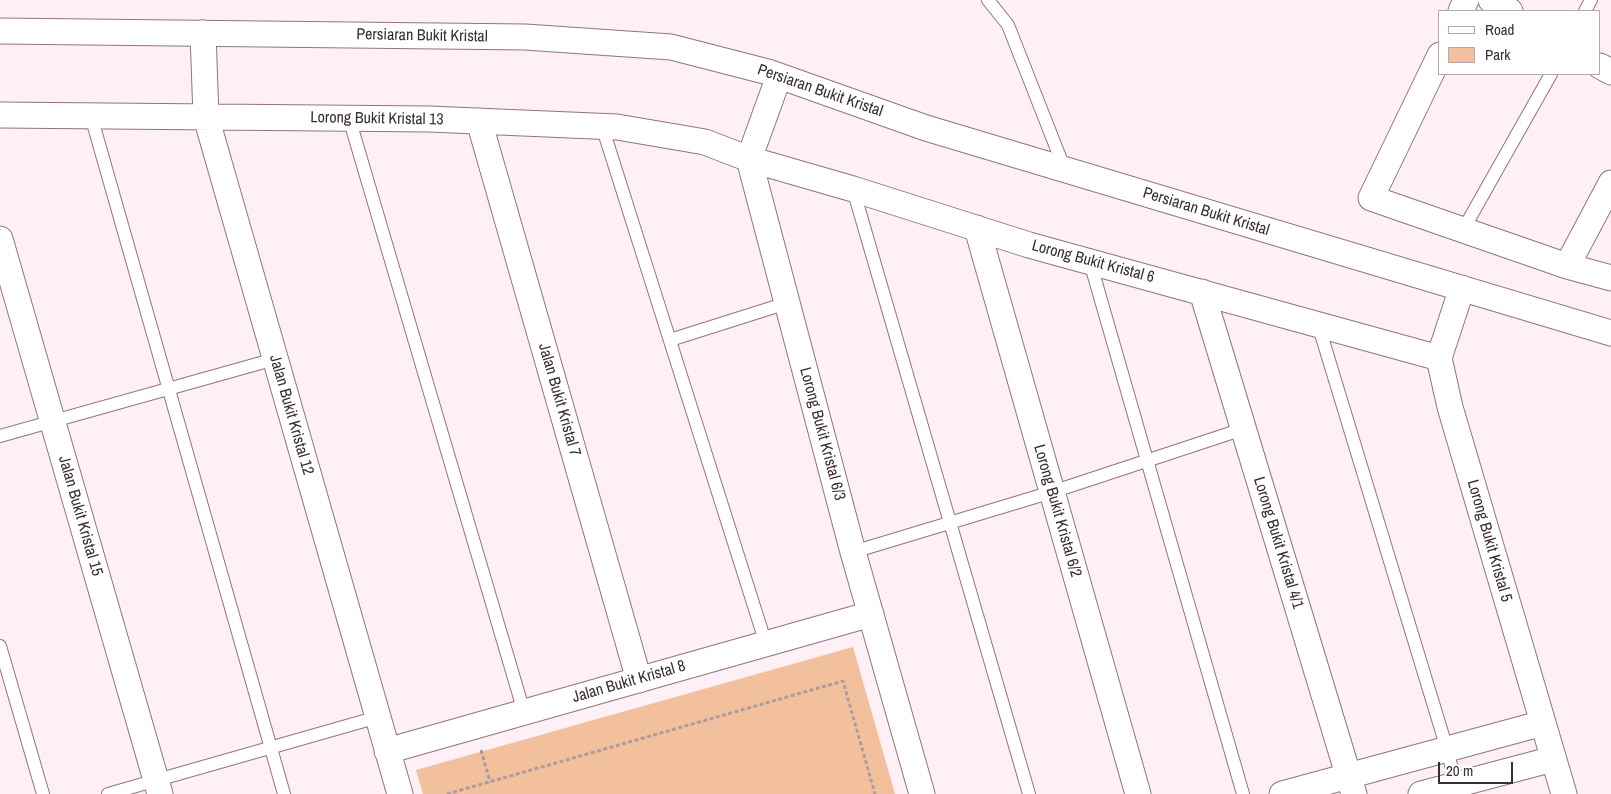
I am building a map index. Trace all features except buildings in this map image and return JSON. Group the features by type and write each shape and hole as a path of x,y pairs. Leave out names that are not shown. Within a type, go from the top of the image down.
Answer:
{"street":[{"path":"1491,0 1508,10"},
{"name":"Persiaran Bukit Kristal","path":"0,31 525,37 672,47 779,76 926,128 1611,333"},
{"name":"Jalan Bukit Kristal 12","path":"203,33 206,117 400,794"},
{"path":"1438,59 1371,198 1567,266 1611,278"},
{"path":"748,159 779,76"},
{"name":"Lorong Bukit Kristal 13","path":"0,115 350,118 602,126 705,142 748,159"},
{"name":"Jalan Bukit Kristal 7","path":"479,121 638,680"},
{"name":"Lorong Bukit Kristal 6","path":"748,159 853,189 1029,245 1439,358"},
{"name":"Lorong Bukit Kristal 6/3","path":"748,159 853,552 922,794"},
{"path":"1567,266 1611,183"},
{"name":"Lorong Bukit Kristal 6/2","path":"977,228 1138,794"},
{"name":"Jalan Bukit Kristal 15","path":"0,239 158,787"},
{"path":"1439,358 1462,288"},
{"name":"Lorong Bukit Kristal 4/1","path":"1202,292 1351,785"},
{"name":"Lorong Bukit Kristal 5","path":"1439,358 1450,408 1564,794"},
{"name":"Jalan Bukit Kristal 8","path":"388,751 871,614"},
{"path":"1282,794 1351,785 1447,749 1543,723"},
{"path":"1421,794 1457,789 1553,758"}],"lane":[{"path":"988,0 1008,25 1065,170"},
{"path":"1463,230 1550,75"},
{"path":"91,116 284,794"},
{"path":"350,118 524,712"},
{"path":"602,126 766,644"},
{"path":"853,189 1029,794"},
{"path":"1090,262 1243,794"},
{"path":"670,340 787,303"},
{"path":"1318,324 1447,749 1457,789"},
{"path":"0,436 275,359"},
{"path":"853,552 1052,492 1243,429"},
{"path":"0,646 44,794"},
{"path":"108,794 158,787 271,747 378,716"}],"path":[{"path":"448,794 842,681 875,794"},
{"path":"475,727 490,782"}],"green space":[{"path":"853,647 895,794 423,794 416,770"}]}
